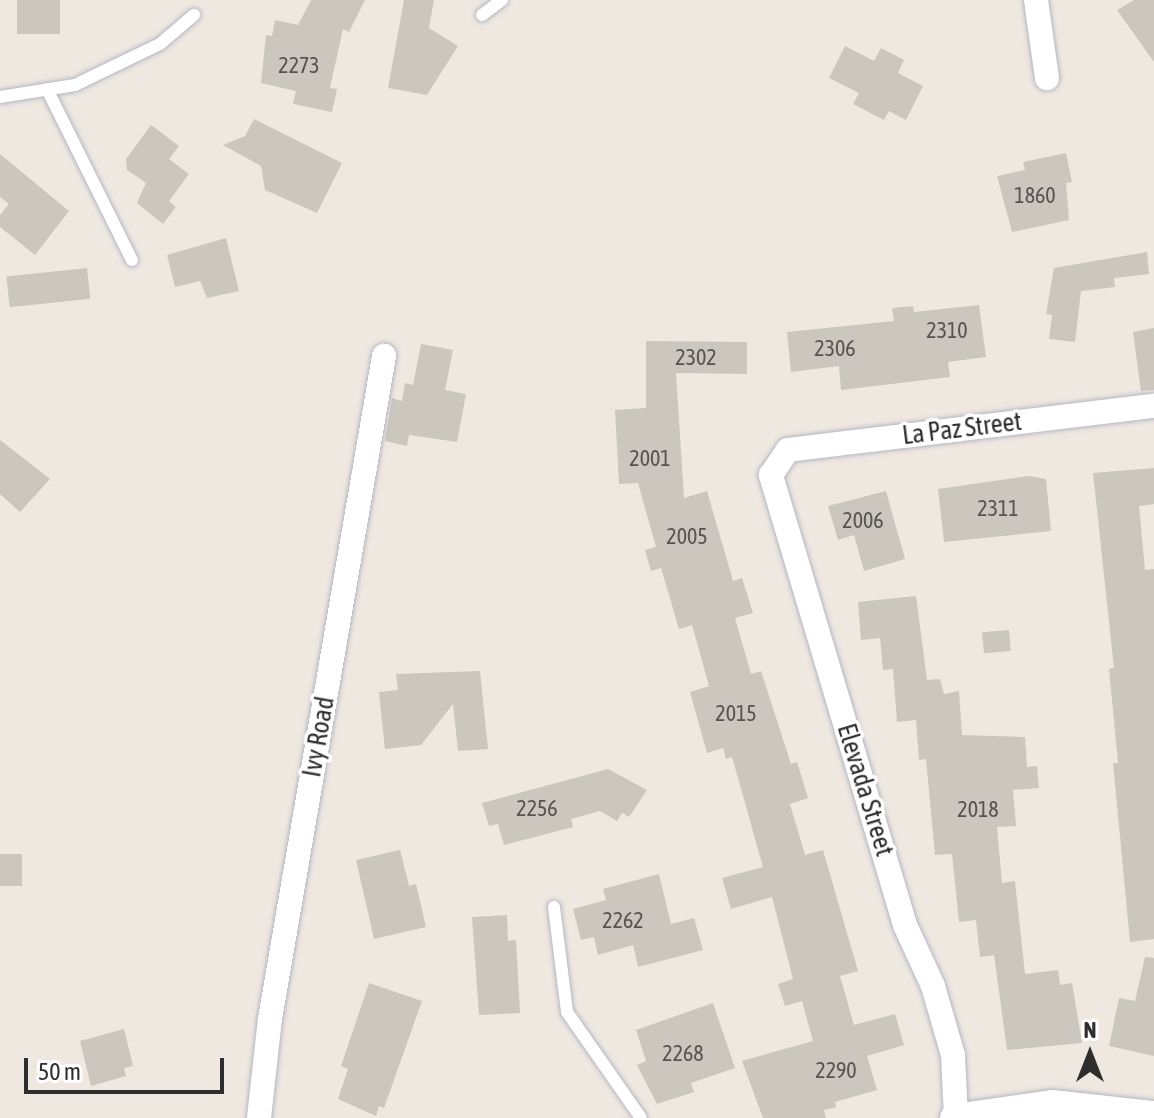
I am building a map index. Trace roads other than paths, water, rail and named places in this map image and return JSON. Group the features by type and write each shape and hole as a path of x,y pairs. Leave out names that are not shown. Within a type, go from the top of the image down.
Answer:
{"street":[{"path":"1036,0 1047,78"},
{"name":"Ivy Road","path":"259,1118 270,1019 384,356"},
{"name":"La Paz Street","path":"777,463 788,450 1154,406"},
{"name":"Elevada Street","path":"777,463 771,475 896,895 933,986 953,1055 955,1118"},
{"path":"955,1118 1052,1104 1089,1112 1154,1115"}],"lane":[{"path":"482,15 502,0"},
{"path":"0,97 75,85 160,44 194,15"},
{"path":"47,89 132,260"},
{"path":"554,907 567,1012 641,1118"}]}
